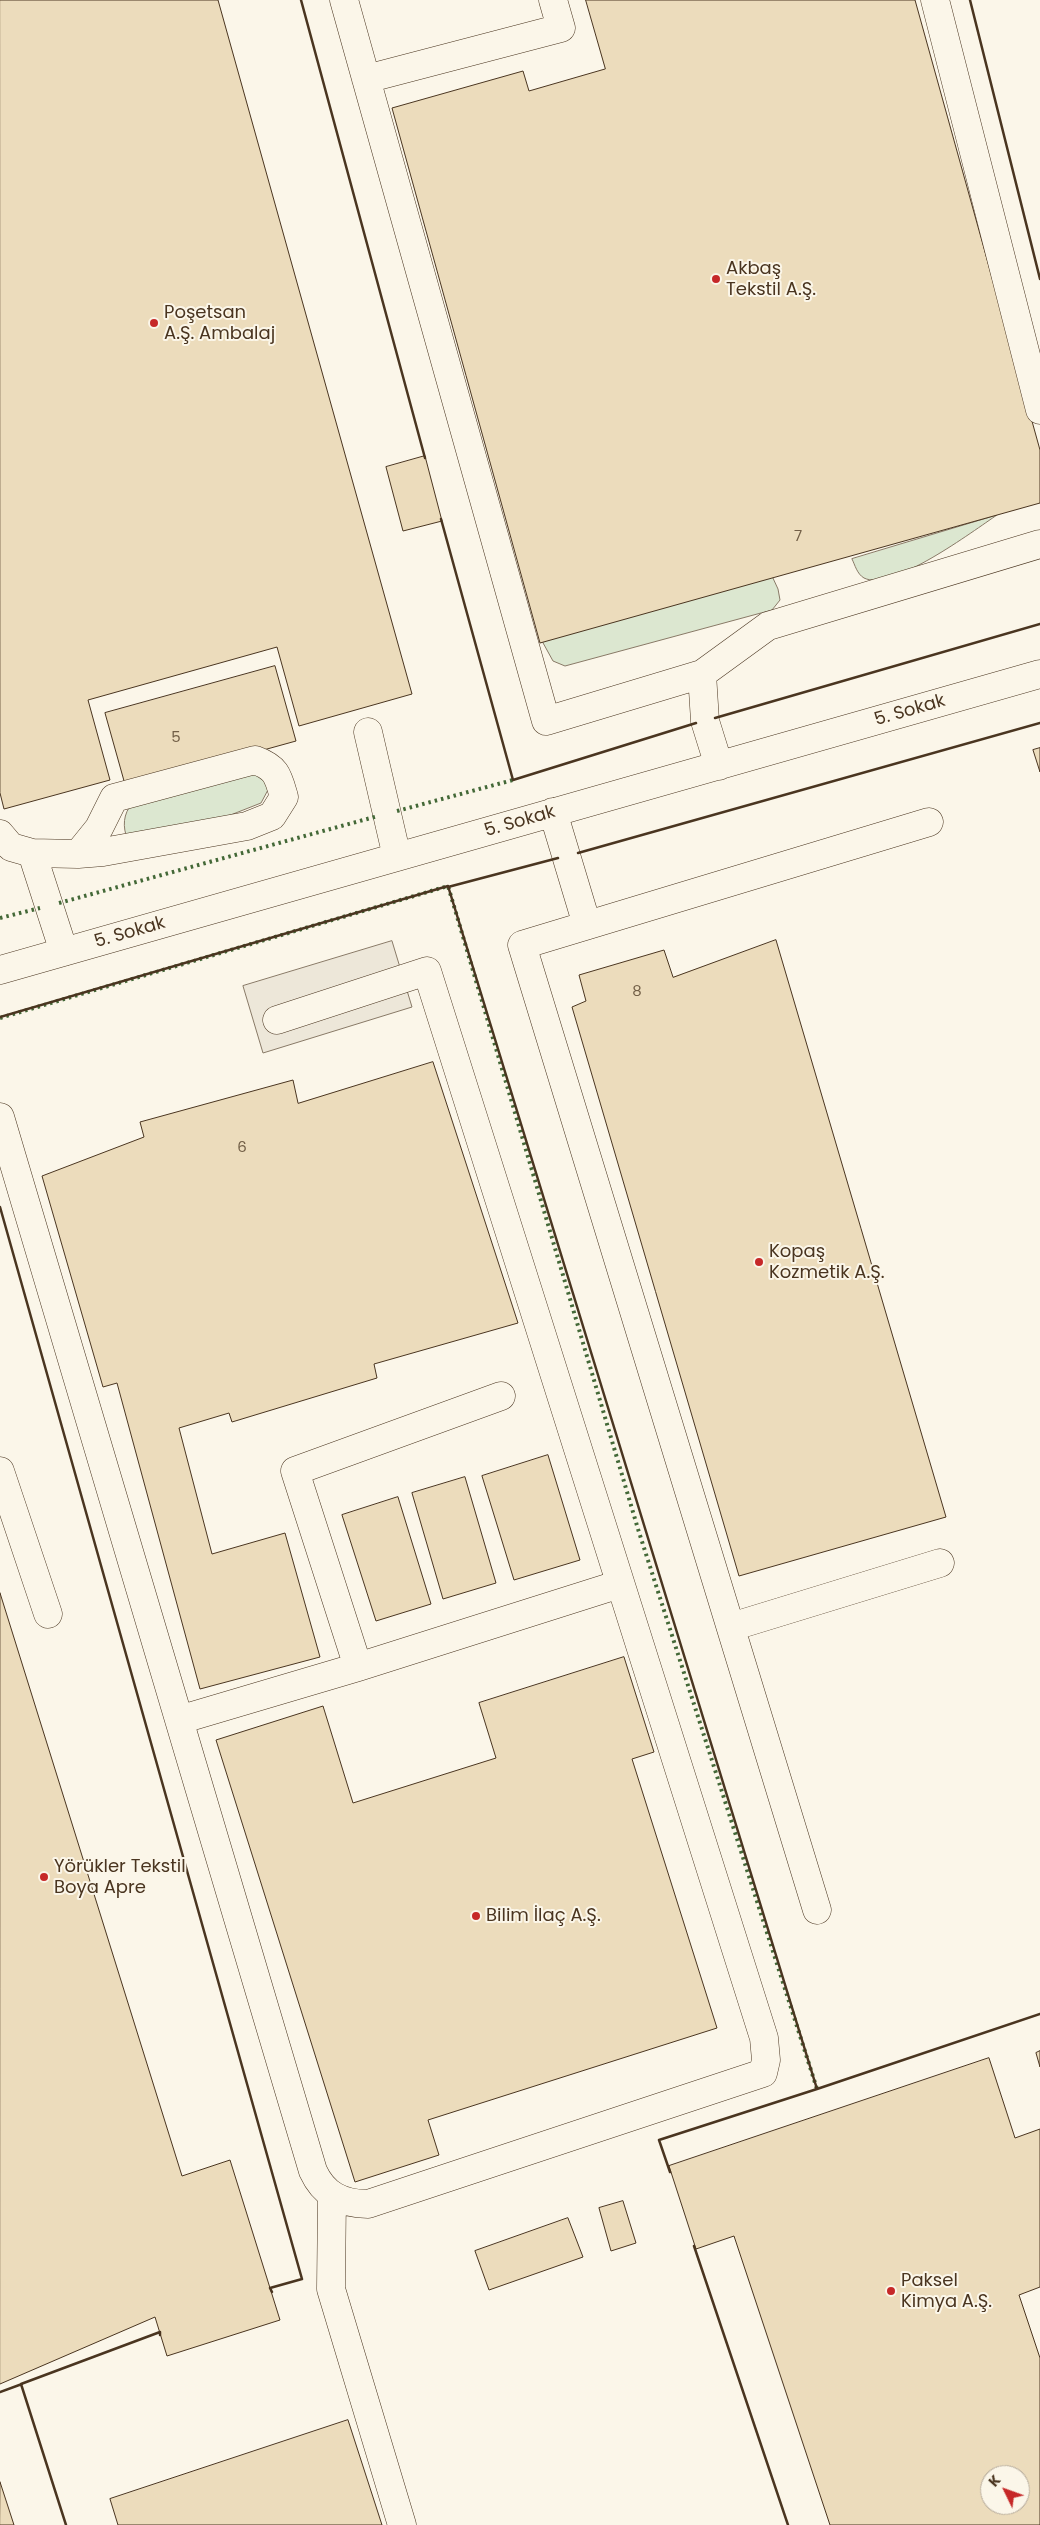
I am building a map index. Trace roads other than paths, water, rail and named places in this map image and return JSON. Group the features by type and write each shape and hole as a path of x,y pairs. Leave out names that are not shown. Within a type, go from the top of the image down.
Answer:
{"street":[{"path":"344,0 546,721 702,674 768,626 1040,544"},
{"path":"366,79 561,28 554,0"},
{"path":"935,0 1040,410"},
{"path":"702,674 706,720 719,766"},
{"name":"5. Sokak","path":"0,970 1040,674"},
{"path":"368,732 397,857"},
{"path":"0,834 11,847 32,853 78,854 104,852 247,826 272,816 284,797 278,776 269,765 256,760 238,763 114,798 99,828 78,854"},
{"path":"553,812 587,925"},
{"path":"817,1910 522,945 929,822"},
{"path":"32,853 64,952"},
{"path":"0,1117 313,2171 319,2184 332,2195 351,2204 368,2204 763,2073 766,2060 764,2038 427,971 277,1020"},
{"path":"358,1667 295,1471 500,1396"},
{"path":"0,1471 48,1614"},
{"path":"731,1627 940,1563"},
{"path":"179,1720 358,1667 620,1584"},
{"path":"332,2195 331,2289 402,2525"}],"place":[{"name":"Akbaş Tekstil A.Ş.","path":"716,279"},
{"name":"Poşetsan A.Ş. Ambalaj","path":"154,323"},
{"name":"Kopaş Kozmetik A.Ş.","path":"759,1262"},
{"name":"Yörükler Tekstil Boya Apre","path":"44,1877"},
{"name":"Bilim İlaç A.Ş.","path":"476,1916"},
{"name":"Paksel Kimya A.Ş.","path":"891,2291"}]}
